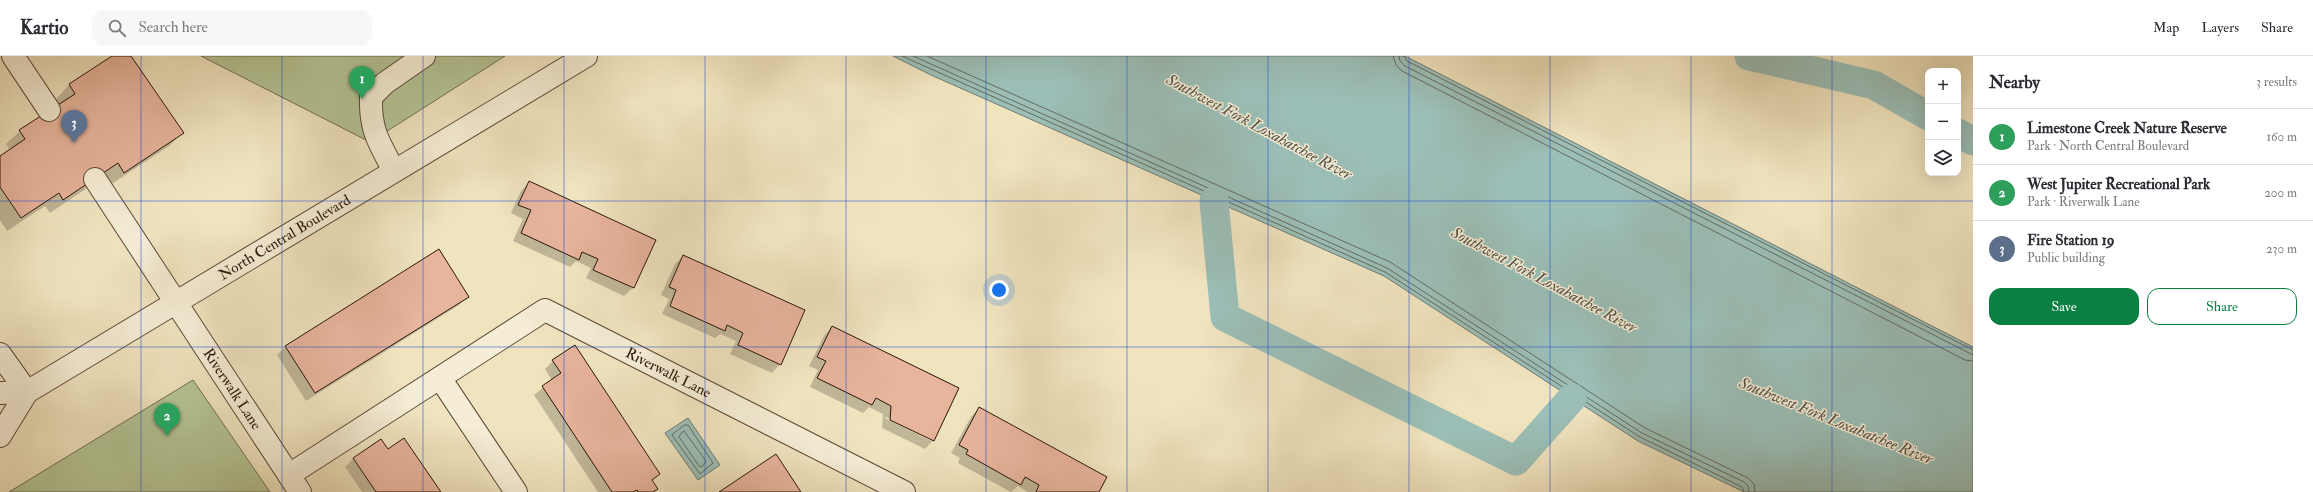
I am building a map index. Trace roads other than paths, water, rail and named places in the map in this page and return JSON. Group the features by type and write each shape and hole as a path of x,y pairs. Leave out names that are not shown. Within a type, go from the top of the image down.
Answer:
{"street":[{"path":"12,56 49,110"},
{"path":"394,171 373,131 370,118 371,97 385,83 424,56"},
{"name":"North Central Boulevard","path":"0,436 27,392 586,56"},
{"name":"Riverwalk Lane","path":"95,179 294,484 440,378 545,310 904,492"},
{"path":"0,354 27,392"},
{"path":"440,378 516,492"},
{"path":"0,392 27,392"}],"water":[{"name":"Southwest Fork Loxahatchee River","path":"893,56 1405,56 1973,347 1973,492 1744,492 1638,441 1384,276 931,75"},
{"path":"688,418 720,465 698,480 665,433"}],"waterway":[{"path":"1749,56 1874,85 1925,114"},
{"path":"1961,135 1973,141"},
{"path":"1214,201 1225,317 1516,461 1572,398"}],"place":[{"name":"Limestone Creek Nature Reserve","path":"362,99"},
{"name":"Fire Station 19","path":"74,143"},
{"name":"West Jupiter Recreational Park","path":"167,436"}]}
